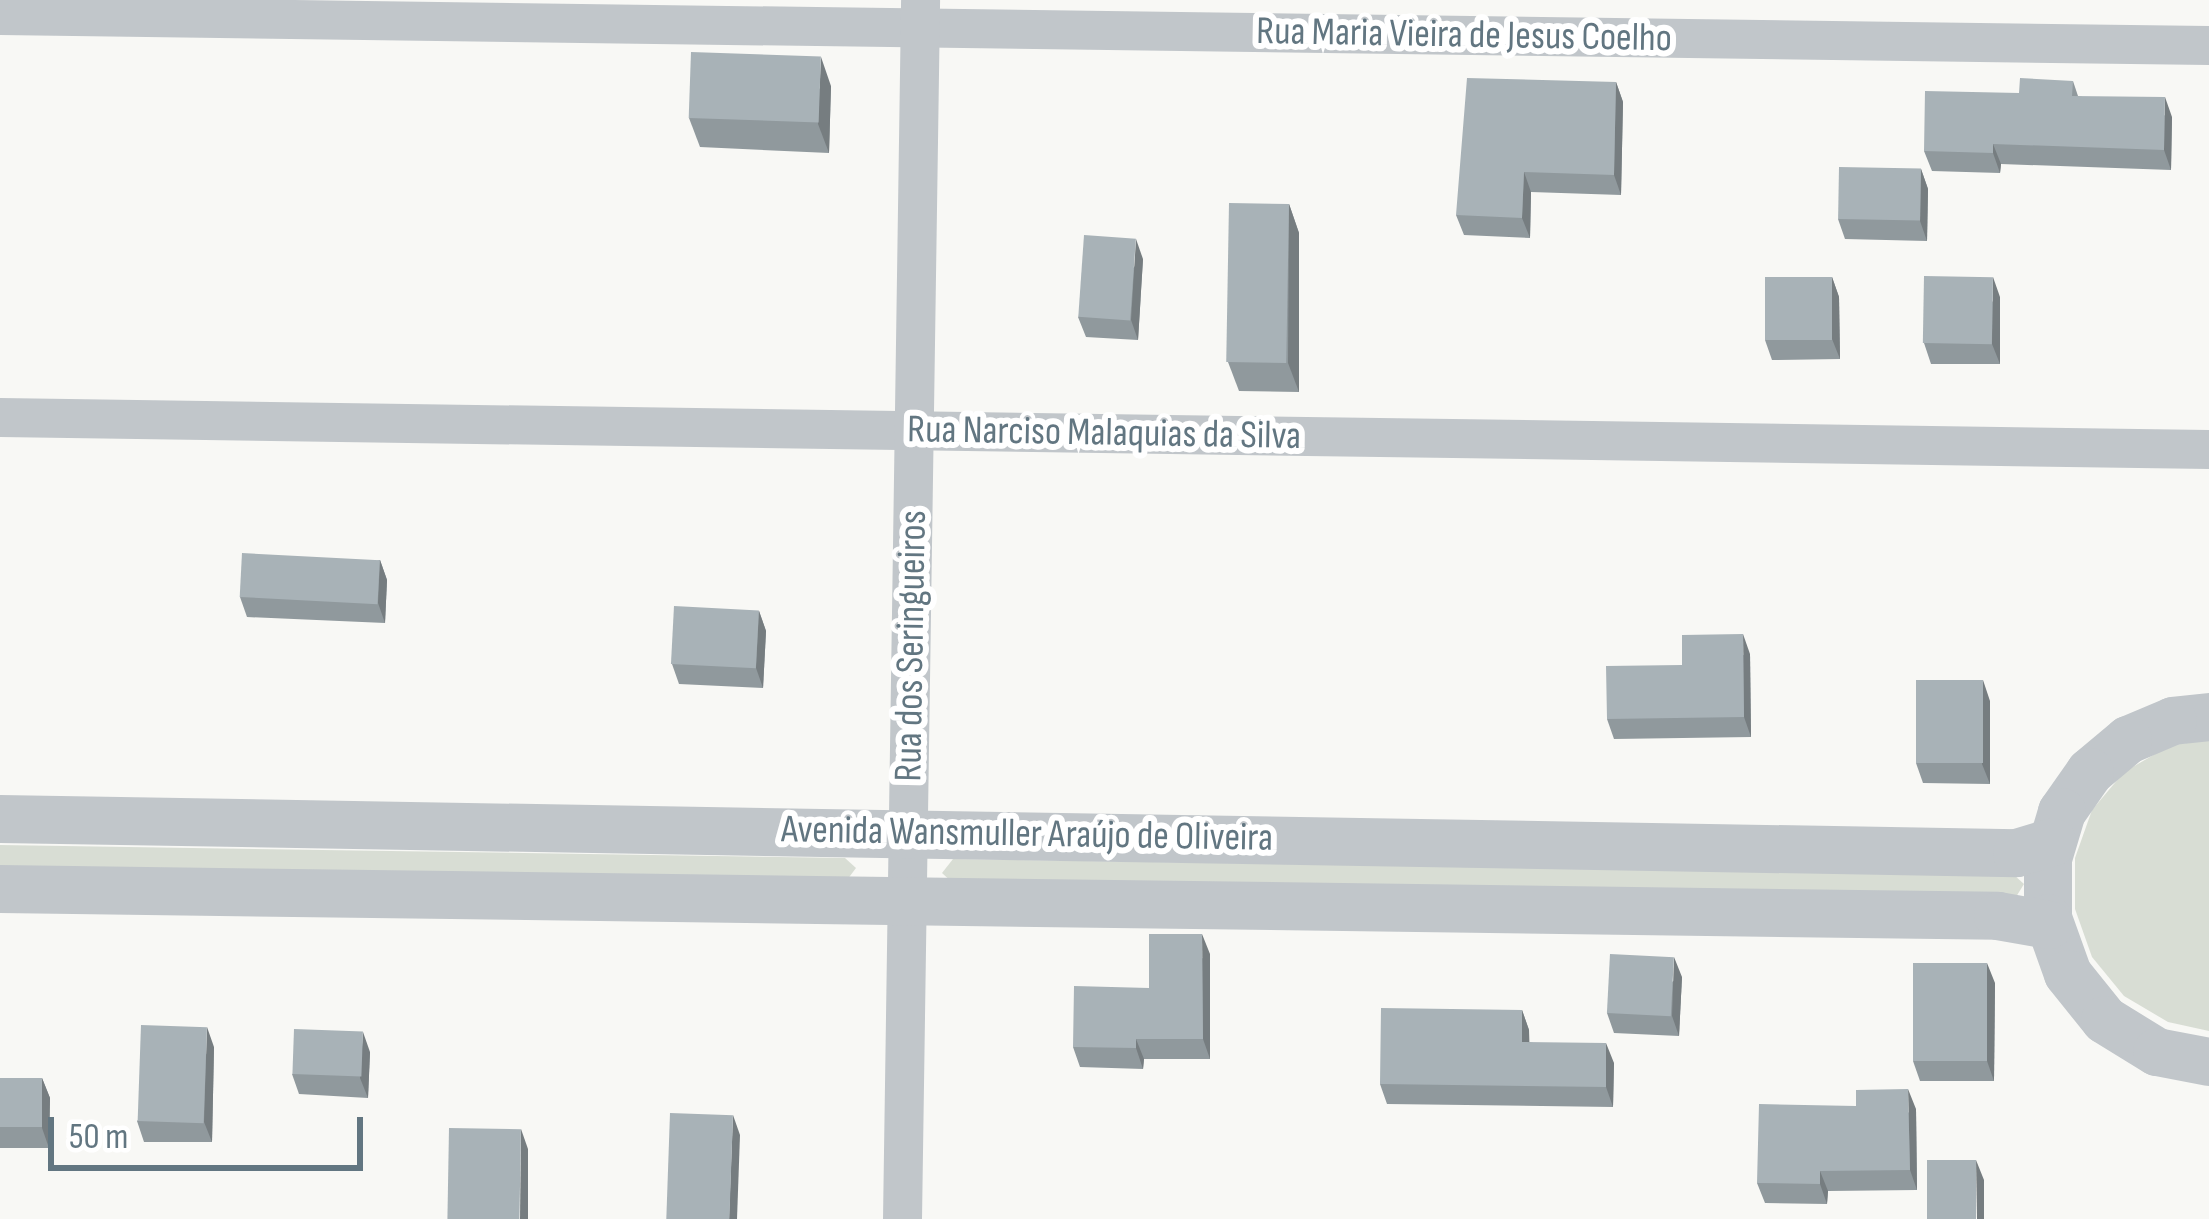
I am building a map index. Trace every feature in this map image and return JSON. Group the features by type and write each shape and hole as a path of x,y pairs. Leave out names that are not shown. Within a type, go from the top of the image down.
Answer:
{"street":[{"name":"Rua Maria Vieira de Jesus Coelho","path":"0,15 919,15 2209,45"},
{"name":"Rua dos Seringueiros","path":"902,1219 919,15"},
{"name":"Rua Narciso Malaquias da Silva","path":"0,417 2209,449"},
{"path":"2209,717 2173,721 2128,740 2090,772 2062,812 2052,842 2049,925 2068,974 2105,1020 2156,1052 2209,1062"},
{"name":"Avenida Wansmuller Araújo de Oliveira","path":"0,819 2017,853 2052,842"},
{"name":"Avenida Wansmuller Araújo de Oliveira","path":"0,889 1998,916 2049,925"}],"shaded area":[{"path":"2209,739 2209,1031 2168,1022 2124,996 2092,957 2075,909 2075,858 2092,810 2124,772 2169,746"},
{"path":"0,845 845,858 856,868 847,880 0,870"},
{"path":"953,859 2014,875 2024,884 2016,897 955,885 942,873"}],"building":[{"path":"691,52 821,57 819,122 689,118"},
{"path":"1467,78 1616,82 1614,175 1524,172 1522,218 1456,215"},
{"path":"2020,78 2073,81 2072,96 2165,97 2164,150 1993,144 1993,153 1924,151 1925,91 2019,93"},
{"path":"1839,167 1921,168 1920,220 1838,219"},
{"path":"1229,203 1289,204 1286,363 1226,362"},
{"path":"1084,235 1136,239 1130,320 1078,317"},
{"path":"1924,276 1993,277 1992,344 1923,343"},
{"path":"1765,277 1832,277 1832,340 1765,340"},
{"path":"242,553 380,560 378,604 240,597"},
{"path":"674,606 759,610 756,668 671,664"},
{"path":"1743,634 1744,717 1607,719 1606,666 1682,665 1682,635"},
{"path":"1916,680 1983,680 1983,763 1916,763"},
{"path":"1149,934 1202,934 1203,1039 1136,1039 1136,1048 1073,1047 1074,986 1149,988"},
{"path":"1610,954 1674,957 1671,1016 1607,1013"},
{"path":"1913,963 1987,963 1987,1061 1913,1061"},
{"path":"1381,1008 1522,1010 1522,1042 1606,1043 1606,1087 1380,1084"},
{"path":"141,1025 207,1027 204,1123 138,1121"},
{"path":"294,1029 363,1031 361,1076 292,1074"},
{"path":"0,1078 42,1078 42,1127 0,1127"},
{"path":"1908,1089 1910,1170 1820,1171 1820,1184 1757,1183 1759,1104 1856,1106 1856,1090"},
{"path":"670,1113 733,1115 729,1219 666,1219"},
{"path":"449,1128 521,1129 519,1219 447,1219"},
{"path":"1927,1160 1976,1160 1976,1219 1927,1219"}]}
